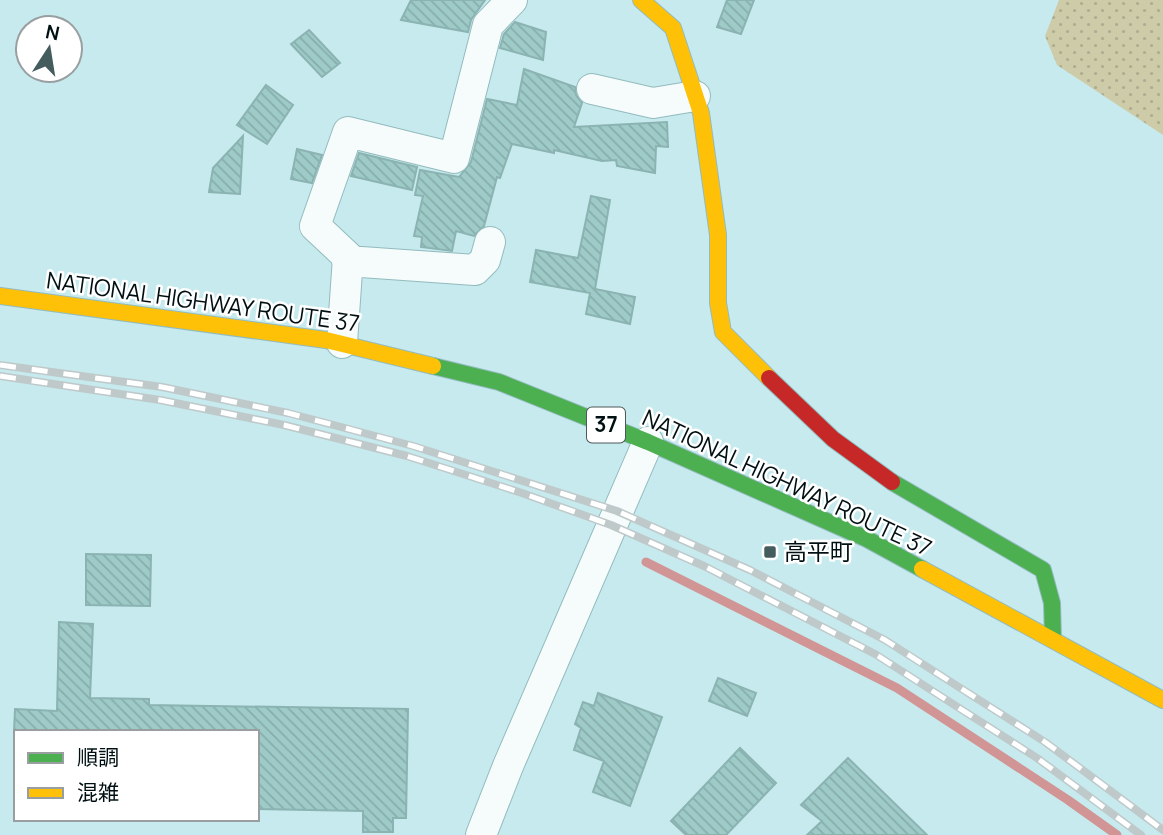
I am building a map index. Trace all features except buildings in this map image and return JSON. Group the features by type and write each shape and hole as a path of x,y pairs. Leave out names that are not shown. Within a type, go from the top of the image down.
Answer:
{"main road":[{"path":"641,0 673,28 701,113 718,235 718,303 723,332 833,439 898,487 1043,570 1052,603 1053,640"},
{"name":"NATIONAL HIGHWAY ROUTE 37","path":"0,296 342,343 499,382 648,442 867,539 1163,699"}],"street":[{"path":"342,343 348,257 315,226 348,132 454,158 488,25 512,0"},
{"path":"592,89 653,103 695,96"},
{"path":"347,261 475,270 485,260 490,242"},
{"path":"481,835 508,766 648,442"}],"shaded area":[{"path":"1059,0 1163,0 1163,135 1057,65 1045,36"}],"waterway":[{"path":"646,562 897,688 1117,835"}],"railway":[{"path":"0,365 162,387 288,413 413,446 617,511 750,570 885,640 1045,742 1163,830"},
{"path":"0,376 160,400 284,425 407,456 611,525 704,566 875,654 1037,758 1141,835"}],"traffic: fast":[{"path":"433,366 499,382 648,442 867,539 922,569"},
{"path":"892,482 1043,570 1052,603 1053,640"}],"traffic: slow":[{"path":"641,0 673,28 701,113 718,235 718,303 723,332 769,378"},
{"path":"0,296 326,340 433,366"},
{"path":"922,569 1163,700"}],"traffic: jam":[{"path":"769,378 833,439 892,482"}],"place":[{"name":"高平町","path":"770,552"}]}
